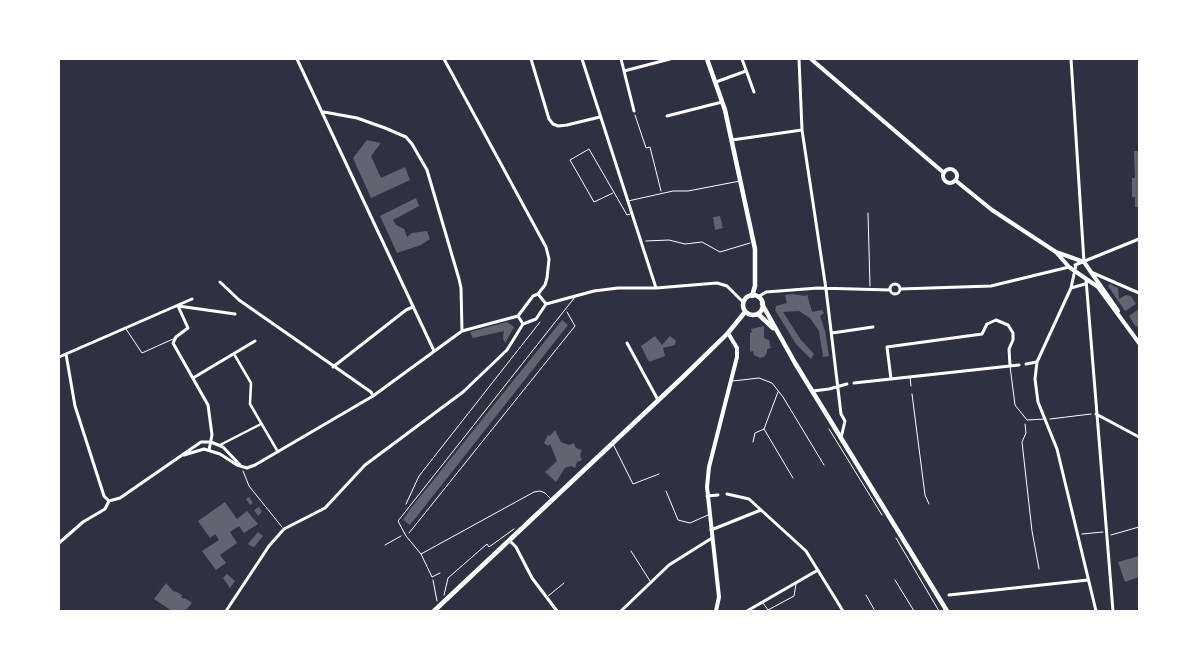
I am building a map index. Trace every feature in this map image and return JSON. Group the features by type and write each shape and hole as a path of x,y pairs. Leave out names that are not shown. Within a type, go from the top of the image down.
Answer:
{"main road":[{"path":"707,59 716,82 732,140 753,242 755,296 762,304 777,332 946,611"},
{"path":"755,296 743,302 745,312 750,315 758,314"},
{"path":"758,314 762,304"},
{"path":"434,611 658,401 728,333 745,312"},
{"path":"758,314 777,332"}],"street":[{"path":"297,59 324,112 434,351"},
{"path":"184,455 194,450 209,450 247,468 255,465 373,396 462,331 518,316 529,300 545,286 549,259 546,247 444,59"},
{"path":"531,59 549,119 553,124 558,126 567,125 600,117"},
{"path":"582,59 626,201 656,288"},
{"path":"621,59 634,111"},
{"path":"624,71 670,59"},
{"path":"742,59 754,92"},
{"path":"799,59 802,130 826,289 839,385 840,408 845,421 841,438"},
{"path":"811,59 944,173 946,181 955,180"},
{"path":"1071,59 1084,262 1098,280 1122,319"},
{"path":"716,82 746,71"},
{"path":"667,116 722,102"},
{"path":"324,112 357,118 386,128 406,137 412,144 427,170 461,288 462,331"},
{"path":"732,140 802,130"},
{"path":"944,173 947,170 953,170 956,173 955,180"},
{"path":"955,180 992,210 1056,252 1084,262"},
{"path":"900,289 991,286 1076,265 1139,239"},
{"path":"1056,252 1069,267 1098,286 1139,343"},
{"path":"1060,269 1062,260"},
{"path":"1076,265 1071,288 1037,362 1035,379 1038,402 1057,449 1096,611"},
{"path":"1082,275 1089,269"},
{"path":"1093,273 1139,293"},
{"path":"1093,273 1086,279 1085,284 1113,611"},
{"path":"1098,280 1101,275"},
{"path":"220,282 239,300 371,392 373,396"},
{"path":"226,611 269,546 284,529 325,508 365,466 463,392 506,350 522,324 536,319 546,304 618,288 656,288 717,283 728,286 743,302"},
{"path":"890,290 896,284 900,289"},
{"path":"1071,288 1085,284"},
{"path":"755,296 766,292 782,290 826,289 890,290 894,294 898,294 900,289"},
{"path":"538,294 546,304"},
{"path":"59,358 192,299"},
{"path":"178,306 235,314"},
{"path":"178,306 188,328 173,340 173,343 208,405 211,442 209,450"},
{"path":"333,367 406,310 413,307"},
{"path":"518,316 522,324"},
{"path":"891,379 887,347 982,334 987,324 996,320 1008,325 1013,333 1013,340 1009,349 1010,366"},
{"path":"832,333 873,327"},
{"path":"716,611 719,597 707,496 708,467 737,352 728,333"},
{"path":"194,378 255,341"},
{"path":"627,343 658,401"},
{"path":"66,354 75,406 104,496 108,501"},
{"path":"234,354 251,383 250,404 278,452"},
{"path":"1026,364 1037,362"},
{"path":"854,383 1019,364"},
{"path":"813,391 829,390 839,385 847,384"},
{"path":"1096,414 1139,437"},
{"path":"220,446 261,424"},
{"path":"108,501 120,498 198,444 211,442 220,446 241,466"},
{"path":"727,494 749,499 806,551 843,611"},
{"path":"707,496 718,495"},
{"path":"59,543 83,522 105,509 108,501"},
{"path":"711,530 761,510"},
{"path":"621,611 650,581 712,538"},
{"path":"510,541 516,547 532,578 557,611"},
{"path":"748,611 818,570"},
{"path":"948,595 1088,580"}],"lane":[{"path":"613,193 594,202 570,160 589,149 626,215 631,214"},
{"path":"626,201 662,194 688,192 740,181"},
{"path":"440,573 432,577 421,554 406,536 398,521 576,296"},
{"path":"126,329 142,352 170,339 173,340"},
{"path":"1010,366 1016,405 1025,418 1030,420 1046,419"},
{"path":"910,377 911,386"},
{"path":"730,381 765,379 778,391 824,465"},
{"path":"753,442 755,433 764,429 778,391"},
{"path":"912,394 925,495 929,504"},
{"path":"764,429 793,478"},
{"path":"612,443 634,484 659,474"},
{"path":"421,554 534,492 540,490 545,492 553,500"},
{"path":"666,491 678,520 690,523 709,515"},
{"path":"631,551 650,581"},
{"path":"895,580 914,611"},
{"path":"546,597 564,583"},
{"path":"763,602 768,610 794,596 795,583"},
{"path":"866,595 875,611"}],"path":[{"path":"634,111 646,148 650,147 662,194"},
{"path":"868,213 870,290"},
{"path":"641,241 668,240 685,244 702,242 720,252 753,242"},
{"path":"385,545 400,536 406,536 575,326 565,310"},
{"path":"401,517 419,476 541,322 536,319"},
{"path":"1046,419 1096,414"},
{"path":"1025,418 1026,433 1022,442 1032,531 1039,569"},
{"path":"241,466 249,486 284,529"},
{"path":"1077,534 1106,534 1139,527"},
{"path":"441,605 448,578 487,544 489,547 514,529 522,529"},
{"path":"893,533 940,611"},
{"path":"432,577 436,600 441,605"}],"building":[{"path":"367,140 381,143 371,156 381,178 405,167 410,180 371,198 353,158"},
{"path":"1134,151 1139,151 1139,207 1135,207 1135,197 1132,197 1132,178 1135,178"},
{"path":"416,198 419,206 393,220 396,225 404,229 407,237 412,233 427,231 430,239 421,245 397,253 380,216"},
{"path":"720,216 723,228 715,230 713,217"},
{"path":"1110,284 1118,288 1119,299 1126,295 1131,296 1136,304 1125,311 1108,286"},
{"path":"807,294 812,312 822,310 824,313 820,316 825,331 829,356 823,357 819,331 810,318 799,311 783,312 801,340 814,354 811,359 796,344 775,310 776,306 787,303 785,295 806,296"},
{"path":"1139,309 1139,325 1136,327 1129,316"},
{"path":"562,320 568,325 410,525 403,520 411,508"},
{"path":"507,322 514,327 505,343 503,338 504,331 473,338 470,332"},
{"path":"764,326 764,338 769,340 771,348 767,349 764,357 760,358 754,355 753,351 750,352 750,333 752,332 751,329"},
{"path":"655,336 662,345 670,336 676,341 675,345 663,348 665,356 649,362 641,346"},
{"path":"555,430 561,442 569,445 574,443 576,448 582,450 580,455 582,460 577,462 575,468 571,466 565,468 556,482 545,472 557,461 550,444 548,446 544,443 548,435 550,436"},
{"path":"249,497 253,503 250,505 246,499"},
{"path":"225,502 237,519 247,511 258,524 244,533 239,526 230,532 237,543 220,555 226,563 216,570 202,551 219,540 215,534 210,538 198,521"},
{"path":"259,507 262,512 258,516 254,510"},
{"path":"258,532 263,536 254,547 251,546 248,544"},
{"path":"1139,556 1139,577 1125,582 1118,562"},
{"path":"227,574 235,581 230,588 223,578"},
{"path":"166,583 174,592 182,595 181,597 192,603 185,611 172,611 154,599"}]}
